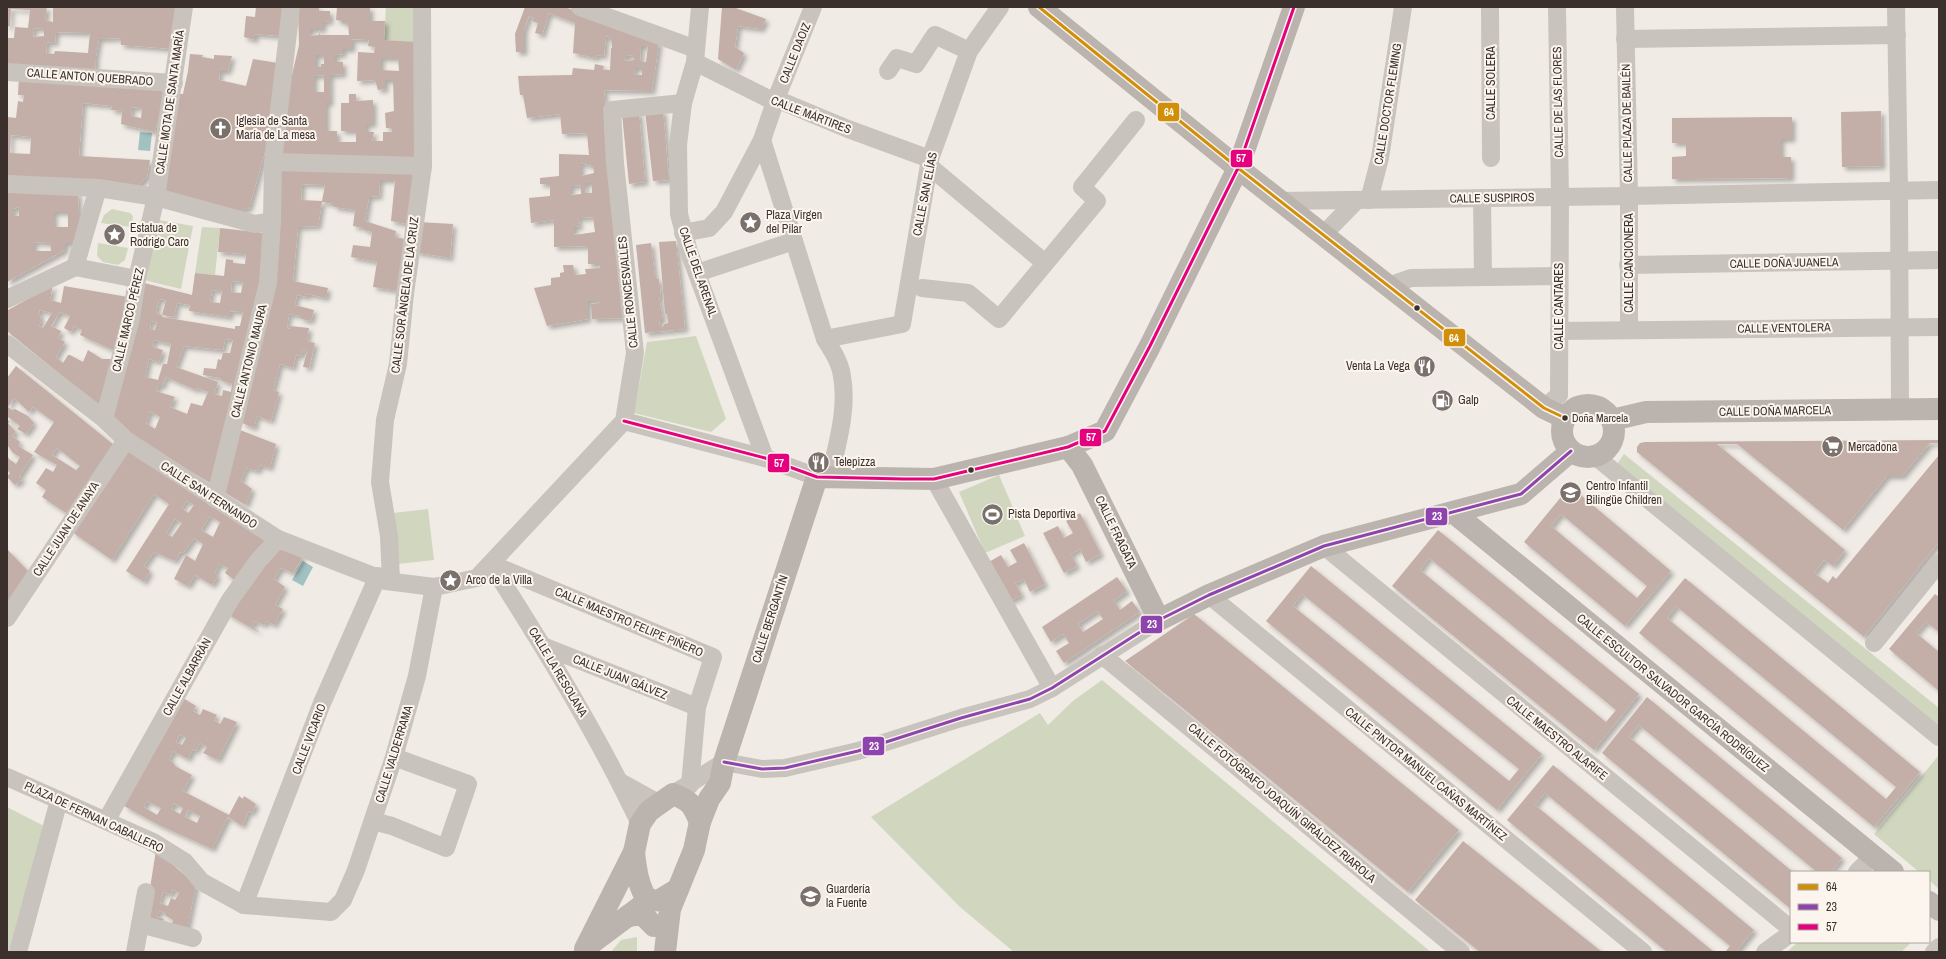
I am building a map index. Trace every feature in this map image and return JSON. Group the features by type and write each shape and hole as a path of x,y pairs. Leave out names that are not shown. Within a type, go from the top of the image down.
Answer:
{"street":[{"name":"CALLE MOTA DE SANTA MARÍA","path":"156,197 184,7"},
{"name":"CALLE ANTONIO MAURA","path":"215,499 268,283 272,220 273,162 291,7"},
{"name":"CALLE SOR ÁNGELA DE LA CRUZ","path":"384,579 389,536 380,482 385,420 398,364 406,286 423,166 422,7"},
{"name":"CALLE MÁRTIRES","path":"580,7 696,56 767,98 776,99 930,162 1045,263"},
{"name":"CALLE DEL ARENAL","path":"700,7 696,56 683,103 678,145 679,214 683,233 697,273 765,458"},
{"name":"CALLE DAOIZ","path":"683,233 709,228 724,212 762,140 776,99 813,7"},
{"name":"CALLE SAN ELÍAS","path":"825,339 902,324 930,162 969,51 1000,7"},
{"path":"1039,7 1323,236 1544,408 1565,418"},
{"path":"491,564 624,421 765,458 823,477 934,479 1068,447 1105,431 1150,346 1238,168 1294,7"},
{"name":"CALLE DOCTOR FLEMING","path":"1362,200 1380,158 1403,7"},
{"name":"CALLE SOLERA","path":"1490,7 1491,158"},
{"name":"CALLE DE LAS FLORES","path":"1557,7 1560,197"},
{"name":"CALLE PLAZA DE BAILÉN","path":"1625,7 1629,196 1939,190"},
{"path":"1896,7 1900,410"},
{"path":"888,70 897,58 916,64 935,35 969,51"},
{"path":"1625,39 1897,35"},
{"name":"CALLE ANTON QUEBRADO","path":"7,72 174,83"},
{"name":"CALLE RONCESVALLES","path":"624,421 635,353 615,163 612,110 683,103"},
{"path":"922,288 968,293 999,319 1097,201 1082,188 1136,120"},
{"path":"762,140 825,339 835,357 842,375 844,409 823,477"},
{"path":"273,162 423,166"},
{"path":"7,184 98,188 156,197 255,224 272,220"},
{"path":"75,267 98,188"},
{"name":"CALLE SUSPIROS","path":"1280,200 1629,196"},
{"name":"CALLE CANCIONERA","path":"1629,196 1629,330"},
{"name":"CALLE MARCO PÉREZ","path":"104,420 131,318 137,279 156,197"},
{"name":"CALLE CANTARES","path":"1544,408 1559,395 1560,197"},
{"path":"1482,198 1483,277"},
{"path":"1323,236 1362,200"},
{"path":"697,273 794,241"},
{"name":"CALLE DOÑA JUANELA","path":"1628,265 1939,260"},
{"path":"7,299 75,267 137,279"},
{"path":"1388,286 1411,278 1559,276"},
{"name":"CALLE VENTOLERA","path":"1559,331 1939,327"},
{"name":"CALLE SAN FERNANDO","path":"9,347 104,420 126,440 278,539 384,579 434,587 477,578 491,564"},
{"path":"1596,456 1609,445 1613,437 1614,428 1612,420 1601,408 1585,404 1570,411 1562,426 1562,435 1565,444 1571,450 1582,456 1596,456 1939,737"},
{"name":"CALLE DOÑA MARCELA","path":"1612,420 1646,412 1939,409"},
{"name":"CALLE JUAN DE ANAYA","path":"7,618 126,440"},
{"name":"CALLE FRAGATA","path":"1068,447 1082,465 1159,620"},
{"path":"583,950 634,852 640,824 649,811 724,762 762,769 785,768 858,751 961,718 1030,699 1052,688 1159,620 1209,595 1324,546 1454,513 1521,494 1571,450"},
{"name":"CALLE BERGANTÍN","path":"665,952 670,909 694,850 700,822 709,799 720,783 724,762 823,477"},
{"path":"934,479 1052,688"},
{"name":"CALLE ESCULTOR SALVADOR GARCÍA RODRÍGUEZ","path":"1454,513 1892,871"},
{"name":"CALLE ALBARRÁN","path":"106,821 230,600 258,561 278,539"},
{"name":"CALLE MAESTRO ALARIFE","path":"1324,546 1790,928"},
{"name":"CALLE LA RESOLANA","path":"491,564 544,646 620,782 640,824"},
{"name":"CALLE MAESTRO FELIPE PIÑERO","path":"491,564 714,657 696,707 673,794"},
{"path":"1874,643 1939,564"},
{"name":"CALLE VICARIO","path":"244,905 322,703 384,579"},
{"name":"CALLE VALDERRAMA","path":"331,912 343,900 356,870 394,757 417,676 434,587"},
{"name":"CALLE PINTOR MANUEL CAÑAS MARTÍNEZ","path":"1209,595 1643,952"},
{"name":"CALLE JUAN GÁLVEZ","path":"544,646 696,707"},
{"name":"CALLE FOTÓGRAFO JOAQUÍN GIRÁLDEZ RIAROLA","path":"1102,655 1461,952"},
{"path":"373,820 392,826 446,848 468,784 394,757"},
{"name":"PLAZA DE FERNAN CABALLERO","path":"7,777 160,846 185,862 202,882 244,905 331,912"},
{"path":"620,782 673,794 685,799 694,807 700,822"},
{"path":"18,952 59,800"},
{"path":"634,852 637,875 642,892 650,901 654,926 661,952"},
{"path":"1857,871 1873,856"},
{"path":"583,950 650,901 660,900 678,889"},
{"path":"135,952 146,892"},
{"path":"1930,903 1939,910"},
{"path":"628,916 642,914 654,926"},
{"path":"140,924 193,938"},
{"path":"1765,952 1790,934"},
{"path":"1934,952 1939,947"}],"green space":[{"path":"386,7 418,7 418,42 384,40"},
{"path":"112,209 130,213 133,216 131,227 101,223 104,215"},
{"path":"159,220 193,226 181,289 144,280"},
{"path":"202,227 220,228 215,275 195,273"},
{"path":"98,243 128,248 125,260 118,265 103,262 97,256"},
{"path":"696,336 726,419 711,432 634,413 647,342"},
{"path":"1624,454 1939,708 1939,727 1617,464"},
{"name":"Pista Deportiva","path":"999,475 1025,536 985,553 959,492"},
{"path":"428,509 434,560 398,564 393,513"},
{"path":"1102,680 1431,952 1014,952 960,907 871,817 1040,713 1048,725 1073,701"},
{"path":"1939,755 1939,889 1930,881 1930,871 1918,871 1874,834"},
{"path":"7,807 44,826 9,952 7,952"},
{"path":"637,937 637,952 611,952 621,940"},
{"path":"1797,943 1911,943 1901,952 1787,952"}],"water":[{"path":"140,132 152,133 150,151 138,150"},
{"path":"303,561 313,567 303,586 292,580"}],"building":[{"path":"7,7 47,7 45,20 53,22 53,7 177,7 173,49 121,45 120,38 99,39 95,74 7,69 7,38 14,38 15,27 28,28 30,10 11,9 10,26 7,27","holes":["34,28 44,29 44,36 33,37","56,32 90,33 88,53 55,51 54,54 46,53 47,42 55,43"]},
{"path":"256,7 282,7 280,36 255,34 255,40 244,37 246,16 255,17"},
{"path":"298,7 319,7 319,11 330,11 330,21 323,22 323,29 310,29 310,36 319,35 320,30 320,35 349,35 348,23 342,23 342,21 336,20 337,7 370,7 370,21 385,21 384,40 418,42 418,162 281,159 291,79 299,45","holes":["352,39 369,40 368,46 375,47 374,53 358,52 357,81 375,80 378,90 385,89 385,80 393,80 394,111 385,113 386,128 392,128 392,132 383,132 383,141 372,141 374,132 366,132 366,124 373,124 373,100 356,101 356,94 349,94 349,103 341,103 341,131 356,131 356,142 337,142 337,131 326,131 326,103 330,103 330,75 343,74 343,62 335,62 335,55 343,54 343,49 352,49","316,55 324,55 324,64 321,64 321,67 316,67","381,58 398,58 399,71 381,70","324,75 324,92 314,92 314,76"]},
{"path":"525,7 565,7 659,42 652,91 604,90 627,318 592,319 591,304 600,303 599,301 588,301 588,319 547,326 534,288 551,285 551,278 560,277 560,273 564,272 563,265 573,265 575,275 586,274 585,269 600,268 599,264 588,264 588,246 554,247 554,220 531,223 529,198 550,196 550,184 540,184 540,178 559,176 559,154 589,155 587,133 562,134 560,114 527,118 523,95 520,95 518,76 572,75 573,68 594,70 595,64 604,66 603,70 610,70 612,48 611,38 606,36 604,56 597,55 596,58 573,53 575,23 549,13 542,35 535,33 538,23 532,21 534,18 529,16 524,30 524,52 516,52 515,34","holes":["641,46 648,46 646,62 640,61","633,55 634,60 625,61 626,56","635,68 642,68 642,75 634,75","581,163 593,166 594,173 581,176","585,183 592,183 592,193 585,193","581,185 581,194 571,195 571,186","593,217 595,232 574,235 574,227 580,226 578,218"]},
{"path":"722,7 733,7 766,19 761,29 738,26 735,47 744,53 736,70 718,59"},
{"name":"Iglesia de Santa María de La mesa","path":"190,54 203,55 202,57 214,59 214,55 232,56 228,71 220,71 219,80 246,86 253,59 278,63 272,120 267,136 269,138 249,208 230,214 169,196 161,184 180,94 183,94"},
{"path":"19,76 166,90 155,132 121,124 122,111 111,110 112,106 83,103 79,156 150,160 147,177 137,187 7,178 7,117 16,118 18,101 23,102 24,95 18,95","holes":["132,107 142,108 141,118 131,116","11,135 31,137 30,154 10,153"]},
{"path":"663,110 669,180 653,181 645,111"},
{"path":"1881,111 1882,166 1842,167 1841,112"},
{"path":"639,112 645,182 629,184 622,114"},
{"path":"1792,117 1792,139 1781,139 1781,157 1791,157 1791,178 1672,179 1672,157 1686,156 1686,143 1672,143 1672,118"},
{"path":"279,168 413,171 407,224 391,221 395,180 380,180 379,196 369,197 365,221 396,231 395,237 405,239 399,291 373,287 377,262 351,257 353,245 370,247 372,232 364,230 364,228 353,226 355,210 334,207 334,204 322,202 318,226 298,227 293,281 328,288 326,298 308,294 308,297 297,295 295,305 314,310 311,321 301,319 301,316 289,314 287,328 290,329 290,326 309,328 307,341 315,343 309,368 303,367 307,351 303,350 301,356 296,355 293,368 280,364 273,390 279,392 271,421 257,416 254,428 242,423","holes":["302,184 325,185 322,201 301,200"]},
{"path":"7,189 78,192 80,243 65,243 65,250 7,282","holes":["19,207 19,216 13,215 13,209","54,212 68,212 68,227 54,227","34,242 50,243 51,251 34,251"]},
{"path":"418,222 453,224 450,258 415,252"},
{"path":"220,228 265,233 262,274 214,485 159,453 109,419 144,283 192,295 195,273 224,276 226,259 233,260 233,263 245,264 246,254 218,252","holes":["232,281 243,282 241,293 231,292","212,290 222,291 220,303 210,302","159,299 166,300 162,315 156,313","177,303 190,305 189,311 230,317 230,311 243,312 240,326 235,326 235,329 162,317 162,315 174,317","151,321 157,322 155,330 150,329","225,339 233,340 230,353 223,353 221,360 218,359 216,369 204,368 203,375 221,378 220,380 232,384 231,392 223,390 222,396 214,394 218,382 176,367 184,346 223,350","154,340 171,344 167,364 163,364 158,380 145,377 149,359 159,362 163,350 153,347","166,377 196,390 197,388 208,392 202,406 191,403 187,414 170,407 175,397 156,391 158,386 162,386","150,411 160,417 155,429 146,423"]},
{"path":"676,241 685,329 645,333 636,245 651,243 655,279 659,279 661,297 659,297 663,320 659,320 660,327 663,327 664,324 668,323 667,314 665,314 659,242"},
{"path":"53,285 50,300 61,303 64,286 128,297 117,352 80,335 82,330 74,326 71,332 64,328 70,316 60,312 51,326 61,331 58,338 65,342 56,357 63,363 68,355 83,362 88,350 102,359 115,359 103,409 7,331 8,310","holes":["39,310 52,313 43,328 39,326 41,321"]},
{"path":"16,366 114,445 69,515 42,497 46,490 36,483 46,468 53,472 57,465 34,452 54,422 33,407 29,412 14,398 8,407 28,416 34,423 26,434 17,429 20,426 8,417 7,419 7,378","holes":["57,448 80,466 76,470 52,455"]},
{"path":"7,419 10,422 8,423 16,432 12,436 20,442 18,446 33,455 19,477 23,479 15,485 7,477 10,473 7,470 7,455 9,459 16,464 20,457 13,453 8,446 7,447"},
{"path":"240,430 276,444 270,468 260,465 258,471 246,468 241,481 252,489 246,505 222,491"},
{"path":"1939,440 1939,443 1930,443 1902,476 1887,476 1843,530 1737,444 1717,444 1845,550 1833,566 1824,560 1814,573 1828,583 1833,576 1836,579 1939,455 1939,542 1864,637 1637,452 1637,447 1640,443 1645,442"},
{"path":"126,447 270,540 237,582 225,573 228,568 219,564 215,573 218,576 212,585 195,575 188,586 174,579 186,555 195,561 203,544 194,538 183,553 180,552 175,561 154,552 144,566 150,571 144,582 126,571 169,504 154,494 112,560 72,532","holes":["186,501 194,505 188,513 182,508","210,516 220,522 213,537 201,530","175,519 182,523 172,537 166,533"]},
{"path":"1570,486 1671,571 1625,626 1524,542","holes":["1561,514 1647,586 1637,598 1551,526"]},
{"path":"1080,513 1101,554 1086,562 1080,549 1071,554 1077,566 1064,573 1043,533 1058,526 1064,538 1073,533 1066,521"},
{"path":"1438,530 1639,694 1594,750 1392,586","holes":["1429,558 1616,710 1606,722 1420,570"]},
{"path":"1024,543 1045,584 1030,592 1024,579 1015,583 1022,595 1008,602 987,563 1001,555 1008,567 1017,562 1010,550"},
{"path":"277,544 303,556 293,573 281,568 274,579 285,587 275,605 283,609 274,625 266,621 264,625 255,621 252,626 260,633 227,614"},
{"path":"7,549 30,573 7,604"},
{"path":"1311,566 1542,754 1497,810 1266,621","holes":["1302,594 1519,769 1509,781 1293,606"]},
{"path":"1117,577 1127,591 1114,600 1120,610 1132,601 1140,612 1064,663 1056,651 1069,643 1063,634 1051,642 1042,627","holes":["1097,611 1103,619 1083,632 1078,624"]},
{"path":"1685,578 1920,772 1874,827 1639,633","holes":["1676,606 1896,787 1886,799 1667,618"]},
{"path":"1935,594 1939,597 1939,632 1926,622 1916,633 1939,652 1939,691 1889,649"},
{"path":"1194,614 1459,830 1408,892 1125,661"},
{"path":"1647,697 1842,858 1832,871 1816,871 1639,725 1629,737 1792,871 1790,871 1790,908 1602,753"},
{"path":"183,698 196,706 193,711 200,715 203,709 217,715 214,720 220,724 224,717 237,722 218,760 203,753 207,747 200,743 196,751 193,749 188,759 173,751 169,760 174,763 175,766 192,775 183,791 229,815 239,796 243,799 244,796 256,804 252,813 249,811 242,826 228,817 212,849 159,825 124,806","holes":["180,734 186,738 182,745 176,742","147,801 161,808 157,815 144,807","174,803 183,808 180,814 171,809","188,810 200,816 197,823 185,817"]},
{"path":"1553,765 1754,930 1736,952 1725,952 1730,946 1545,793 1535,805 1714,952 1667,952 1507,820"},
{"path":"1463,841 1602,952 1480,952 1415,900"},
{"path":"156,850 196,885 186,934 172,924 173,920 166,916 166,913 159,911 157,917 164,919 161,926 145,920","holes":["173,889 179,893 175,900 171,898 168,906 160,903 163,892 171,895"]}],"transit line":[{"name":"64","path":"1039,7 1238,168 1544,408 1565,418"},
{"name":"57","path":"624,421 765,458 817,477 904,479 934,479 1068,447 1105,431 1150,346 1238,168 1294,7"},
{"name":"23","path":"724,762 762,769 785,768 858,751 961,718 1030,699 1052,688 1159,620 1209,595 1324,546 1521,494 1571,451"}],"place":[{"name":"Iglesia de Santa María de La mesa","path":"221,128"},
{"name":"Plaza Virgen del Pilar","path":"751,222"},
{"name":"Estatua de Rodrigo Caro","path":"115,235"},
{"name":"Venta La Vega","path":"1425,366"},
{"name":"Galp","path":"1442,400"},
{"name":"Doña Marcela","path":"1565,418"},
{"name":"Mercadona","path":"1833,447"},
{"name":"Telepizza","path":"819,462"},
{"name":"Centro Infantil Bilingüe Children","path":"1570,493"},
{"name":"Pista Deportiva","path":"992,514"},
{"name":"Arco de la Villa","path":"450,580"},
{"name":"Guardería la Fuente","path":"810,896"}]}
